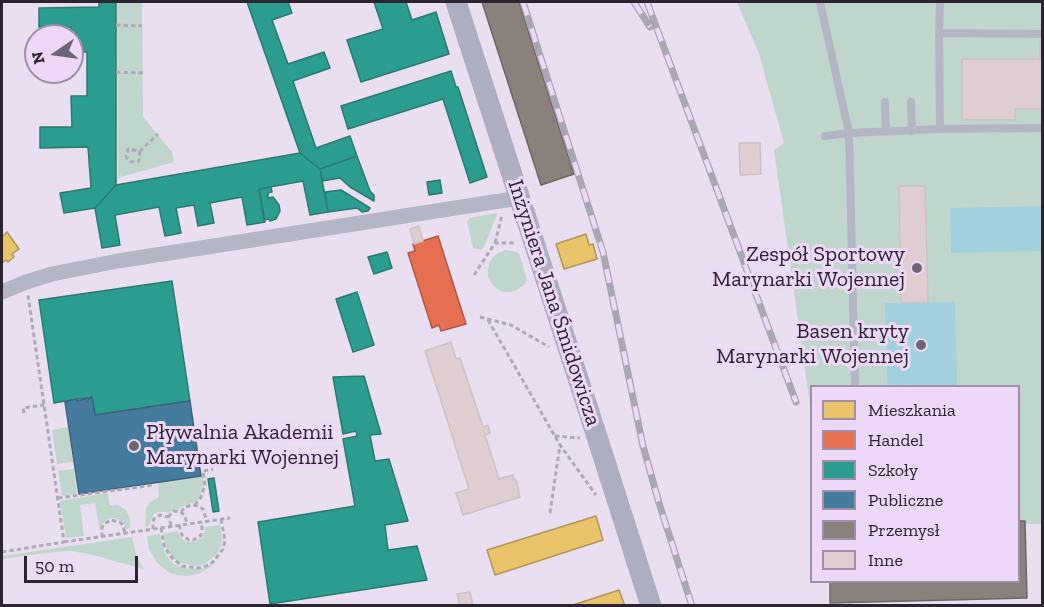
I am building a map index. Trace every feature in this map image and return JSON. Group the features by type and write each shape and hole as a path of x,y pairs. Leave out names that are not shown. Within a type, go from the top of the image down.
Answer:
{"street":[{"name":"Inżyniera Jana Śmidowicza","path":"456,2 512,199 599,443 651,606"},
{"path":"2,292 52,274 118,261 512,199"}],"lane":[{"path":"820,2 849,133 855,385"},
{"path":"940,2 940,129"},
{"path":"939,33 1042,34"},
{"path":"885,102 886,132"},
{"path":"911,102 912,130"},
{"path":"825,136 912,130 1042,128"}],"path":[{"path":"116,25 142,26"},
{"path":"116,72 143,73"},
{"path":"140,151 128,149 126,157 131,162 139,161 140,151 158,134"},
{"path":"474,275 495,243 512,199"},
{"path":"495,243 519,243"},
{"path":"26,282 64,542"},
{"path":"480,317 511,326 553,348"},
{"path":"487,318 560,445 600,500"},
{"path":"24,413 23,408 44,405"},
{"path":"555,436 582,438"},
{"path":"550,513 560,445"},
{"path":"195,505 205,485 203,471 213,469"},
{"path":"57,498 154,485"},
{"path":"201,497 207,522"},
{"path":"181,512 185,507 195,505 203,509"},
{"path":"168,517 174,512 181,512 187,524"},
{"path":"153,530 153,522 157,516 168,517"},
{"path":"168,517 172,527"},
{"path":"2,552 230,518"},
{"path":"161,528 164,545 175,562 190,568 206,566 219,556 223,549 225,541 221,519"},
{"path":"102,537 102,528 111,520 120,522 125,534"},
{"path":"179,525 182,535 193,540 201,535 202,522"}],"green space":[{"path":"117,2 142,2 143,117 172,152 174,162 118,178"},
{"name":"Zespół Sportowy Marynarki Wojennej","path":"737,2 1042,2 1042,524 1020,524 1020,385 810,385 810,405 774,150 784,143 759,54"},
{"path":"496,213 484,247 481,250 473,248 467,221 470,218"},
{"path":"505,250 519,253 527,280 523,286 510,292 497,289 488,277 489,263 493,257"},
{"path":"68,427 73,462 57,464 52,430"},
{"path":"74,469 77,494 62,496 58,471"},
{"path":"203,476 203,488 199,499 169,513 154,514 149,526 145,527 146,508 150,502 159,497 158,482"},
{"path":"108,493 110,505 118,505 126,510 131,528 126,529 121,520 113,518 103,523 100,532 95,503 80,505 84,536 66,538 60,501"},
{"path":"220,525 222,541 220,548 216,555 204,564 196,566 181,563 174,559 165,545 163,534 178,531 183,540 194,542 203,536 204,527"},
{"path":"160,534 164,551 174,564 189,569 204,568 216,561 198,574 189,576 170,573 157,563 149,549 147,536"},
{"path":"132,537 137,558 144,569 70,551 2,559 2,556"}],"water":[{"path":"1042,206 1042,251 951,253 950,208"},
{"name":"Basen kryty Marynarki Wojennej","path":"955,302 957,385 887,385 885,303"}],"building: Mieszkania":[{"path":"7,232 19,249 12,254 14,257 8,262 6,260 2,263 2,237"},
{"path":"586,234 589,245 593,244 597,259 564,269 556,244"},
{"path":"596,516 603,540 495,575 487,550"},
{"path":"619,590 625,606 570,606"}],"building: Handel":[{"path":"438,236 466,324 441,331 439,325 432,328 408,253 415,251 413,244"}],"building: Szkoły":[{"path":"99,2 116,2 116,185 95,208 64,213 60,193 91,188 88,147 40,148 40,127 72,127 71,96 87,96 87,52 84,52 84,24 39,24 39,8 99,7"},
{"path":"247,2 288,2 292,13 272,20 288,64 324,52 330,68 293,81 316,148 350,136 357,156 320,169 300,153"},
{"path":"374,2 406,2 412,20 436,12 449,54 361,82 347,40 383,29"},
{"path":"451,71 487,177 470,183 443,99 348,129 341,106"},
{"path":"300,153 320,169 328,212 310,215 303,181 259,189 265,222 247,225 242,197 210,203 214,223 198,226 194,205 176,208 181,233 165,236 159,207 115,215 120,245 102,248 95,208 116,185"},
{"path":"357,156 370,191 374,195 374,201 350,187 340,178 322,181 320,169"},
{"path":"440,180 442,193 429,195 427,182"},
{"path":"271,187 272,192 268,193 268,198 273,197 280,211 276,219 270,221 269,219 264,220 259,189"},
{"path":"341,190 370,208 368,211 362,212 357,208 328,212 325,192"},
{"path":"387,252 392,268 374,274 368,257"},
{"path":"172,281 190,401 95,415 92,397 54,403 39,300"},
{"path":"357,292 374,345 353,352 336,299"},
{"path":"364,376 381,434 370,435 375,461 389,459 408,521 385,525 388,550 417,546 427,580 270,604 258,522 355,506 343,439 357,436 356,431 343,434 333,377"},
{"path":"214,478 219,511 213,512 208,479"}],"building: Publiczne":[{"name":"Pływalnia Akademii Marynarki Wojennej","path":"92,397 95,415 190,401 201,476 79,494 65,402"}],"building: Przemysł":[{"path":"482,2 519,2 574,174 541,185"},
{"path":"1020,521 1025,521 1027,598 830,603 830,583 1020,583"}],"building: Inne":[{"path":"1040,42 1042,42 1042,109 1015,109 1015,120 962,120 962,59 1040,59"},
{"path":"739,143 760,143 761,174 740,175"},
{"path":"899,186 925,186 928,302 901,303"},
{"path":"419,226 423,241 414,244 410,229"},
{"path":"451,342 456,359 460,358 483,427 488,425 490,433 485,435 499,479 513,475 520,497 463,515 456,493 469,489 425,351"},
{"path":"470,592 473,606 460,606 457,594"}],"railway":[{"path":"523,2 603,252 643,446 692,606"},
{"path":"634,2 650,27"},
{"path":"647,2 796,402"}],"place":[{"name":"Zespół Sportowy Marynarki Wojennej","path":"917,268"},
{"name":"Basen kryty Marynarki Wojennej","path":"921,345"},
{"name":"Pływalnia Akademii Marynarki Wojennej","path":"134,446"}]}
